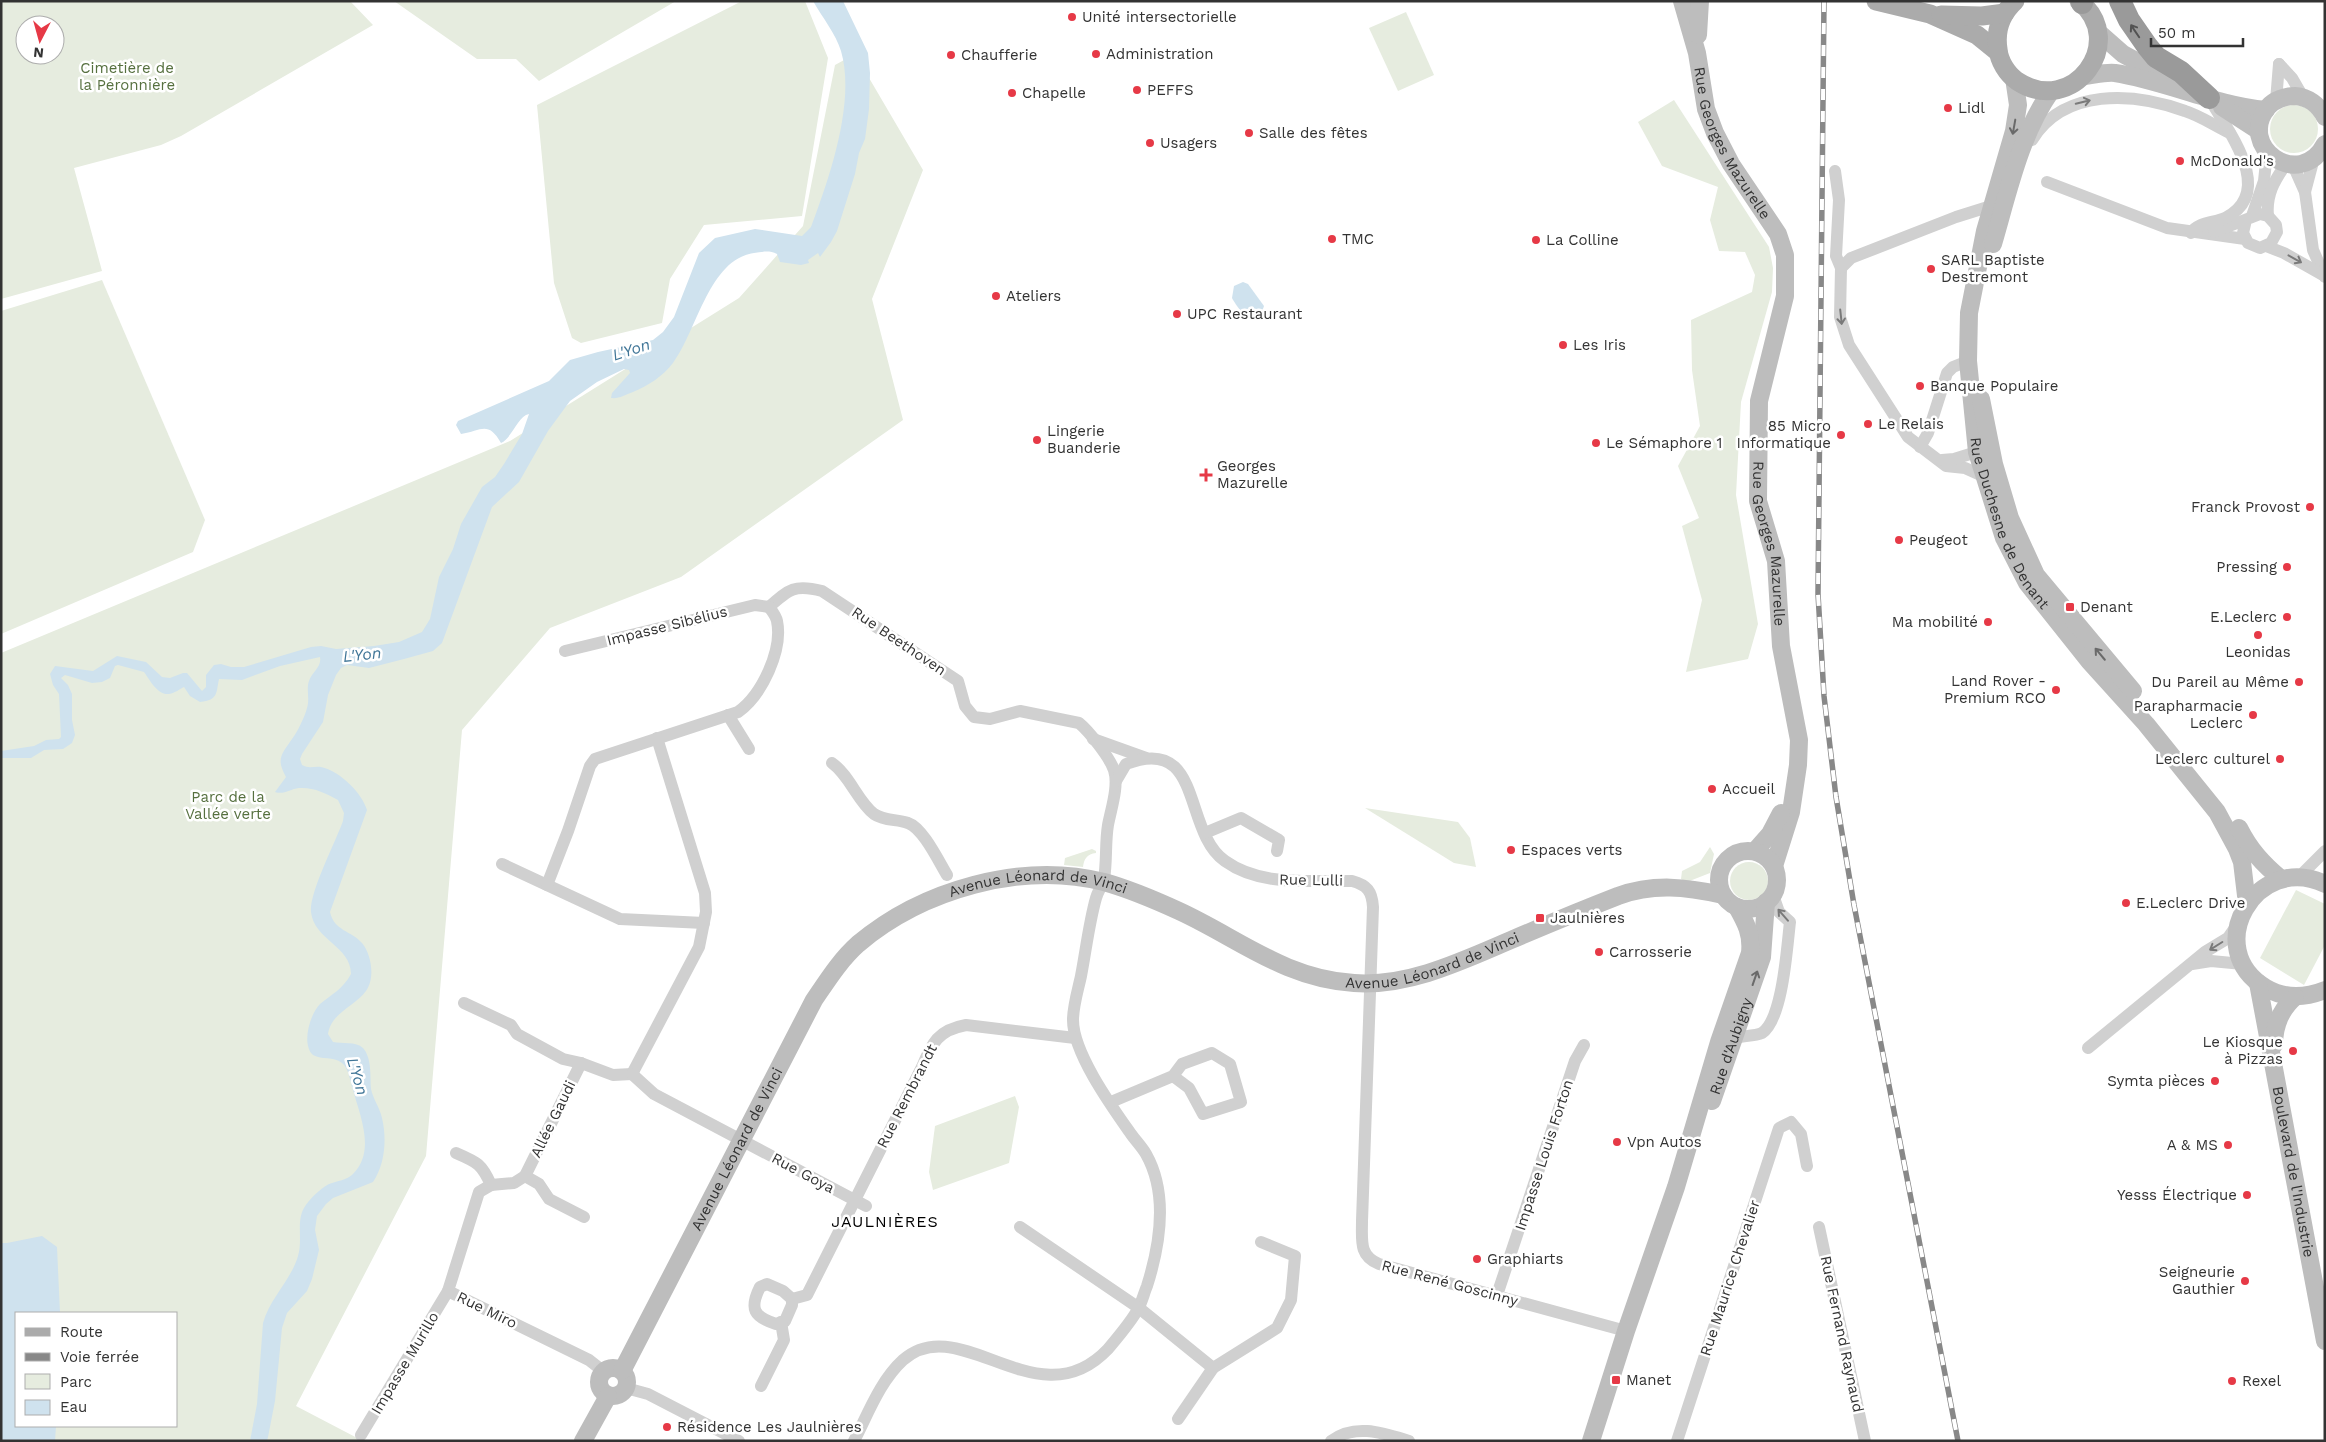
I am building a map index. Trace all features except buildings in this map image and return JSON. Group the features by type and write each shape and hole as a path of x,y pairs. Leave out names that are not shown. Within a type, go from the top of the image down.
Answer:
{"highway":[{"path":"2120,1 2129,20 2156,56 2181,72 2209,98"}],"main road":[{"name":"Rue Georges Mazurelle","path":"1682,1 1697,53 1706,109 1731,164 1778,234 1785,256 1785,296 1759,401 1758,500 1776,561 1781,646 1799,740 1791,812 1774,866"},
{"name":"Rue Georges Mazurelle","path":"1697,53 1700,1"},
{"path":"1876,1 1930,14 1977,35 1998,52"},
{"path":"2012,4 1999,25 1997,38 1998,52 2004,67 2025,86 2051,91 2063,89 2084,76 2093,63 2098,48 2098,32 2092,16 2081,2"},
{"path":"1930,14 1982,16 2012,4"},
{"path":"2098,32 2123,54 2188,90"},
{"path":"2084,76 2113,73 2188,90 2239,107 2271,105"},
{"name":"Rue Duchesne de Denant","path":"2014,78 2018,105 2014,131 1992,206 1969,313 1968,361 1984,450 2010,518 2036,574 2145,705 2200,778 2232,816 2249,848 2262,863 2290,878"},
{"name":"Rue Duchesne de Denant","path":"2051,91 2037,111 2027,134 1993,243 1981,300 1978,360 1985,477 2004,538 2027,583 2089,661 2146,724 2217,812 2242,862 2247,904"},
{"path":"2319,151 2304,163 2290,164 2276,160 2267,152 2261,142 2260,120 2271,105 2284,97 2314,99 2325,117"},
{"path":"2209,98 2259,131"},
{"name":"Rue Georges Mazurelle","path":"1755,851 1770,834 1794,789"},
{"path":"1746,851 1755,851 1769,859 1774,866 1777,880 1770,899 1752,908 1737,907 1723,895 1719,880 1720,872 1731,856 1746,851"},
{"name":"Avenue Léonard de Vinci","path":"1683,887 1704,882 1720,872"},
{"name":"Avenue Léonard de Vinci","path":"622,1371 740,1139 814,1000 836,968 858,944 892,921 955,890 1019,876 1058,875 1103,882 1150,898 1182,912 1280,966 1302,974 1328,980 1369,984 1398,980 1457,962 1626,893 1651,887 1683,887 1723,895"},
{"path":"2325,884 2311,878 2290,878 2268,884 2247,904 2237,925 2237,945 2243,964 2258,982 2275,993 2295,997 2311,995 2325,990"},
{"name":"Rue d'Aubigny","path":"1676,1187 1704,1122 1762,957 1770,899"},
{"name":"Rue d'Aubigny","path":"1591,1441 1626,1331 1676,1187 1718,1042 1750,953 1752,940 1750,929 1737,907"},
{"name":"Boulevard de l'Industrie","path":"2258,982 2325,1341"},
{"name":"Boulevard de l'Industrie","path":"2274,1063 2274,1032 2276,1023 2284,1008 2295,997"},
{"path":"616,1368 622,1371 628,1382 621,1394 608,1396 600,1388 598,1382 604,1371 616,1368"},
{"path":"583,1441 608,1396"}],"street":[{"path":"2271,105 2279,64 2314,99"},
{"path":"2010,188 2040,128 2050,118 2071,105 2090,100 2116,98 2156,103 2186,111 2230,133"},
{"path":"2191,233 2198,226 2224,219 2236,212 2244,204 2248,195 2248,178 2244,162 2230,133 2209,98"},
{"path":"2305,192 2319,151"},
{"path":"2245,238 2243,226 2249,218 2264,181 2267,152"},
{"path":"2268,216 2267,205 2270,190 2290,164 2305,192 2313,250 2324,276"},
{"path":"1835,171 1839,200 1836,256 1842,268 1840,316 1849,346 1916,443 1946,466 1965,468 1985,477"},
{"path":"2047,182 2167,228 2191,233 2212,233 2245,238 2254,246 2266,246 2284,253 2324,276"},
{"path":"1842,268 1851,258 1956,217 1992,206"},
{"path":"2212,233 2260,214 2268,216 2273,220 2276,232 2271,243 2266,246"},
{"path":"1916,443 1928,433 1947,373 1953,367 1968,361"},
{"path":"1938,460 1954,459 1984,450"},
{"name":"Rue Beethoven","path":"769,607 787,590 802,588 822,591 958,681 965,706 974,717 990,719 1012,712 1028,712 1079,723 1114,769 1116,780"},
{"name":"Impasse Sibélius","path":"565,651 756,604 769,607"},
{"path":"547,885 590,766 599,757 738,712 750,703 766,680 778,636 777,619 769,607"},
{"path":"728,715 750,750"},
{"path":"464,1003 510,1025 517,1034 563,1059 581,1062 613,1074 632,1074 695,955 706,912 705,893 657,738"},
{"name":"Rue Lulli","path":"1093,739 1149,759 1168,761 1175,765 1212,849 1225,862 1246,872 1270,879 1352,881 1365,885 1371,893 1373,906 1369,984"},
{"path":"854,1441 884,1384 894,1370 905,1358 924,1349 943,1346 957,1347 1008,1367 1032,1374 1063,1374 1087,1364 1106,1350 1139,1308 1153,1264 1159,1231 1158,1190 1146,1153 1087,1065 1075,1038 1073,1018 1094,908 1103,882 1105,842 1116,780 1126,764 1149,759"},
{"path":"832,763 841,769 873,813 882,818 910,823 919,830 947,876"},
{"name":"Rue Lulli","path":"1205,833 1240,818 1279,840 1277,851"},
{"path":"2290,878 2325,851"},
{"path":"502,864 620,919 704,923"},
{"path":"1735,1038 1761,1033 1770,1024 1782,990 1790,922 1779,912 1770,899"},
{"path":"2088,1048 2205,952 2228,938 2237,925"},
{"path":"2192,964 2211,961 2243,964"},
{"name":"Rue René Goscinny","path":"1369,984 1370,1012 1362,1221 1362,1246 1366,1256 1379,1264 1626,1331"},
{"name":"Rue Rembrandt","path":"792,1299 807,1295 853,1200 922,1068 929,1048 945,1032 966,1025 1075,1038"},
{"name":"Impasse Louis Forton","path":"1497,1295 1575,1061 1584,1045"},
{"path":"1111,1102 1173,1076 1182,1064 1212,1053 1230,1064 1241,1102 1203,1114 1189,1088 1173,1076"},
{"name":"Allée Gaudi","path":"525,1176 581,1062"},
{"name":"Rue Goya","path":"632,1074 654,1094 866,1206"},
{"name":"Rue Maurice Chevalier","path":"1676,1441 1779,1128 1791,1122 1800,1134 1807,1166"},
{"path":"456,1153 478,1163 484,1169 491,1185 514,1183 525,1176 539,1184 549,1199 584,1217"},
{"name":"Rue Miro","path":"491,1185 479,1192 448,1291 590,1360 604,1371"},
{"path":"1020,1227 1139,1308 1213,1368"},
{"name":"Rue Fernand Raynaud","path":"1819,1227 1865,1441"},
{"path":"1178,1418 1213,1368 1277,1328 1284,1318 1291,1300 1295,1256 1261,1242"},
{"path":"767,1284 783,1291 792,1299 789,1314 785,1321 776,1324 768,1322 756,1314 753,1305 760,1287 767,1284"},
{"name":"Impasse Murillo","path":"361,1435 448,1291"},
{"path":"761,1386 784,1340 781,1322"},
{"path":"626,1388 648,1394 739,1441"},
{"path":"1331,1441 1345,1432 1357,1430 1382,1433 1409,1441"}],"green space":[{"name":"Cimetière de la Péronnière","path":"1,1 350,1 373,25 181,136 161,145 74,168 102,271 1,299"},
{"path":"394,1 676,1 539,81 516,59 477,59"},
{"path":"742,1 805,1 828,58 802,216 704,225 670,279 662,323 581,343 572,338 554,283 537,105"},
{"path":"1406,12 1434,75 1398,91 1369,28"},
{"name":"Parc de la Vallée verte","path":"855,54 923,170 872,299 903,420 681,577 550,628 462,730 426,1156 296,1406 363,1441 1,1441 1,653 510,441 739,298 803,226 835,65"},
{"path":"1674,100 1769,247 1773,268 1772,292 1741,402 1736,495 1758,624 1748,659 1686,672 1702,600 1682,526 1699,518 1678,466 1700,426 1692,370 1691,320 1752,292 1755,275 1745,252 1719,251 1710,220 1718,187 1662,166 1638,122"},
{"path":"2294,105 2303,107 2311,112 2316,120 2318,129 2316,138 2311,146 2303,151 2294,153 2285,151 2277,146 2272,138 2270,129 2272,120 2277,112 2285,107"},
{"path":"102,280 205,520 193,552 1,634 1,311"},
{"path":"1365,808 1458,822 1470,838 1476,867 1454,863"},
{"path":"1710,847 1714,854 1710,873 1687,882 1681,879 1682,871 1700,862"},
{"path":"1092,849 1096,853 1086,857 1083,867 1064,865 1065,858"},
{"path":"1749,862 1763,867 1768,881 1763,895 1749,900 1735,895 1730,881 1735,867"},
{"path":"2296,890 2325,904 2325,945 2304,985 2260,958"},
{"path":"1015,1096 1019,1107 1009,1163 933,1190 929,1172 935,1126"}],"water":[{"name":"L'Yon","path":"813,1 843,1 868,53 870,73 869,109 865,139 859,153 855,174 837,231 831,242 820,257 818,253 808,260 809,263 801,265 780,262 777,254 768,252 754,253 739,258 726,268 715,282 682,349 669,368 660,376 639,390 611,398 612,393 630,373 629,370 624,369 597,382 570,401 548,431 519,482 492,507 442,643 433,651 369,668 347,665 341,668 328,695 323,722 300,759 302,765 328,769 343,778 355,790 367,810 330,912 339,927 362,943 370,960 371,980 361,997 338,1015 328,1034 333,1042 357,1044 366,1052 370,1067 371,1089 382,1118 385,1143 380,1167 373,1182 333,1198 317,1216 315,1230 319,1250 312,1279 307,1291 287,1313 282,1328 275,1401 267,1441 250,1441 257,1404 263,1323 270,1305 295,1265 300,1244 300,1219 302,1213 315,1194 329,1184 345,1179 353,1174 360,1165 364,1155 365,1144 362,1122 346,1068 339,1061 313,1055 309,1050 307,1037 310,1022 316,1009 341,987 351,974 345,956 319,930 311,912 314,893 343,821 344,813 338,800 319,791 299,788 275,792 286,777 281,766 281,757 305,715 308,705 308,684 320,664 320,657 280,666 242,680 219,679 216,695 211,699 200,702 190,696 184,687 173,693 165,694 154,686 144,672 118,665 115,666 110,678 102,682 92,683 65,675 61,678 68,685 72,694 72,720 75,735 72,743 63,749 44,750 31,758 1,758 1,751 34,746 46,740 59,739 61,737 59,694 53,685 50,674 55,666 93,671 117,656 146,662 162,677 170,678 187,673 202,691 206,687 206,675 214,665 244,667 311,647 321,646 336,649 374,646 399,642 422,632 430,619 439,577 453,549 461,524 482,487 495,477 504,464 522,434 529,414 522,419 501,443 492,431 488,429 479,429 461,434 456,425 458,421 549,381 570,360 653,340 663,332 674,317 699,253 715,238 755,229 802,236 811,227 832,164 843,116 845,93 845,71 839,45"},
{"path":"1243,282 1248,284 1264,306 1257,318 1252,319 1243,313 1232,298 1234,286"},
{"path":"42,1236 57,1247 60,1312 15,1312 15,1427 56,1427 55,1441 1,1441 1,1243"}],"railway":[{"path":"1824,1 1818,594 1824,696 1836,797 1854,905 1958,1441"}],"place":[{"name":"Unité intersectorielle","path":"1072,17"},
{"name":"Administration","path":"1096,54"},
{"name":"Chaufferie","path":"951,55"},
{"name":"PEFFS","path":"1137,90"},
{"name":"Chapelle","path":"1012,93"},
{"name":"Lidl","path":"1948,108"},
{"name":"Salle des fêtes","path":"1249,133"},
{"name":"Usagers","path":"1150,143"},
{"name":"McDonald's","path":"2180,161"},
{"name":"TMC","path":"1332,239"},
{"name":"La Colline","path":"1536,240"},
{"name":"SARL Baptiste Destremont","path":"1931,269"},
{"name":"Ateliers","path":"996,296"},
{"name":"UPC Restaurant","path":"1177,314"},
{"name":"Les Iris","path":"1563,345"},
{"name":"Banque Populaire","path":"1920,386"},
{"name":"Le Relais","path":"1868,424"},
{"name":"85 Micro Informatique","path":"1841,435"},
{"name":"Lingerie Buanderie","path":"1037,440"},
{"name":"Le Sémaphore 1","path":"1596,443"},
{"name":"Georges Mazurelle","path":"1206,475"},
{"name":"Franck Provost","path":"2310,507"},
{"name":"Peugeot","path":"1899,540"},
{"name":"Pressing","path":"2287,567"},
{"name":"Denant","path":"2070,607"},
{"name":"E.Leclerc","path":"2287,617"},
{"name":"Ma mobilité","path":"1988,622"},
{"name":"Leonidas","path":"2258,635"},
{"name":"Du Pareil au Même","path":"2299,682"},
{"name":"Land Rover - Premium RCO","path":"2056,690"},
{"name":"Parapharmacie Leclerc","path":"2253,715"},
{"name":"Leclerc culturel","path":"2280,759"},
{"name":"Accueil","path":"1712,789"},
{"name":"Espaces verts","path":"1511,850"},
{"name":"E.Leclerc Drive","path":"2126,903"},
{"name":"Jaulnières","path":"1540,918"},
{"name":"Carrosserie","path":"1599,952"},
{"name":"Le Kiosque à Pizzas","path":"2293,1051"},
{"name":"Symta pièces","path":"2215,1081"},
{"name":"Vpn Autos","path":"1617,1142"},
{"name":"A & MS","path":"2228,1145"},
{"name":"Yesss Électrique","path":"2247,1195"},
{"name":"Graphiarts","path":"1477,1259"},
{"name":"Seigneurie Gauthier","path":"2245,1281"},
{"name":"Manet","path":"1616,1380"},
{"name":"Rexel","path":"2232,1381"},
{"name":"Résidence Les Jaulnières","path":"667,1427"}],"district":[{"name":"JAULNIÈRES","path":"885,1221"}]}
